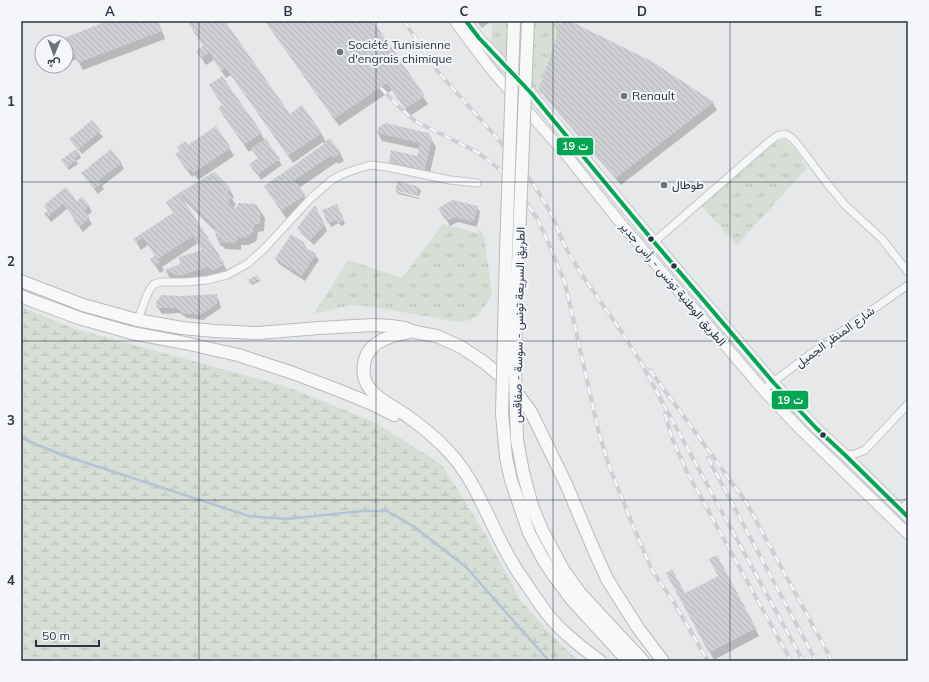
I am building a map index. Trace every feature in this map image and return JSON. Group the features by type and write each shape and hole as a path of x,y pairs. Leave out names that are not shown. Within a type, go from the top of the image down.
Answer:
{"highway":[{"name":"الطريق السريعة تونس - سوسة - صفاقس","path":"514,21 502,414 506,457 511,480 529,533 543,559 572,600 628,661"},
{"name":"الطريق السريعة تونس - سوسة - صفاقس","path":"528,21 516,312 515,370 517,440 523,472 532,506 542,530 564,571 580,593 643,661"},
{"path":"21,281 83,305 138,320 182,328 236,333 258,333 373,325 391,326 437,336 461,347 485,363 511,385 530,412 566,484 592,548 607,579 638,628 663,661"},
{"path":"21,296 79,318 132,333 238,355 293,373 372,404 435,438"},
{"path":"415,332 397,334 386,338 371,348 366,356 364,364 364,378 370,389 378,397 409,417 435,438 449,452 462,468 476,491 511,562 538,602 555,624 600,661"}],"main road":[{"name":"الطريق الوطنية تونس - رأس جدير","path":"455,21 494,73 568,157 618,220 763,390 801,430 908,534"},
{"name":"الطريق الوطنية تونس - رأس جدير","path":"466,21 479,38 531,93 654,242 773,382 816,428 904,514"}],"street":[{"path":"654,242 770,141 777,136 785,134 792,138 826,182 846,205 882,239 908,272"},
{"path":"132,333 147,295 154,284 162,282 207,280 228,275 247,264 264,249 311,198 332,180 343,174 372,165 450,180 477,183"},
{"name":"شارع المنظر الجميل","path":"763,390 908,285"},
{"path":"845,455 855,454 865,450 908,404"},
{"path":"904,514 908,502"}],"green space":[{"path":"492,21 560,21 556,76 539,98 491,43"},
{"path":"785,140 795,149 807,168 737,245 699,203 765,144"},
{"path":"443,224 477,233 480,229 484,237 492,293 487,303 477,316 470,320 460,322 367,306 351,305 314,314 348,260 402,278"},
{"path":"21,307 72,328 288,387 376,423 442,465 484,532 521,601 554,638 579,661 21,661"}],"building":[{"path":"108,21 158,21 162,31 78,63 74,52 74,34"},
{"path":"187,21 225,21 290,114 302,105 322,133 288,156 226,68 221,71 209,53 201,58 196,51 203,46"},
{"name":"Société Tunisienne d'engrais chimique","path":"265,21 373,21 425,96 405,109 387,83 334,119"},
{"name":"Renault","path":"565,21 570,21 651,61 714,102 616,178 539,89 557,36 556,27"},
{"path":"222,76 262,133 244,145 218,108 222,105 209,85"},
{"path":"92,120 101,131 78,150 69,139"},
{"path":"385,123 428,133 432,139 425,170 389,162 391,150 417,156 420,143 377,133 378,128"},
{"path":"216,126 231,148 193,173 190,168 187,171 175,154 180,151 177,147 186,141 188,145"},
{"path":"330,138 341,153 333,158 332,155 295,180 306,195 281,211 264,186 324,144 323,143"},
{"path":"266,139 280,159 257,175 249,164 258,158 251,148"},
{"path":"76,149 80,154 75,158 77,160 67,168 61,160"},
{"path":"111,149 122,163 99,180 102,183 94,189 81,173"},
{"path":"214,172 231,189 227,193 232,197 228,202 233,208 237,207 238,203 256,204 256,209 261,209 260,224 254,224 253,232 247,237 238,237 237,243 220,242 220,239 216,238 215,228 179,193"},
{"path":"398,181 419,187 417,196 395,190"},
{"path":"66,187 77,201 82,197 90,206 84,211 90,218 79,227 73,220 75,218 63,204 47,218 44,214 48,210 44,205"},
{"path":"179,193 225,264 213,271 209,267 179,276 165,270 180,264 179,257 202,250 193,236 158,259 160,262 154,266 150,259 155,256 143,238 136,243 133,239 173,213 166,202"},
{"path":"453,200 478,206 474,222 455,217 446,221 438,208"},
{"path":"337,204 344,220 338,223 337,220 328,224 322,210"},
{"path":"315,205 325,225 310,240 297,228"},
{"path":"291,234 305,243 303,246 316,254 302,276 275,259"},
{"path":"257,275 260,279 250,284 248,280"},
{"path":"217,294 218,303 200,315 183,313 176,308 157,308 156,303 161,295 182,296"},
{"path":"717,555 756,628 709,653 666,573 672,569 685,593 718,576 709,559"}],"waterway":[{"path":"21,436 26,440 62,455 249,516 287,519 363,511 387,511 413,526 466,567 549,661"}],"railway":[{"path":"404,21 439,73 498,139 534,185 553,217 564,245 580,272 640,361 803,661"},
{"path":"381,88 415,121 477,152 492,163 511,180 538,220 565,283 599,433 609,466 652,570 673,601 708,661"},
{"path":"650,370 746,502 832,661"},
{"path":"665,414 672,438 687,472 791,661"},
{"path":"708,458 816,661"}],"transit line":[{"path":"466,21 479,38 531,93 654,242 773,382 816,428 908,517"}],"place":[{"name":"Société Tunisienne d'engrais chimique","path":"340,52"},
{"name":"Renault","path":"624,96"},
{"name":"طوطال","path":"664,185"}]}
